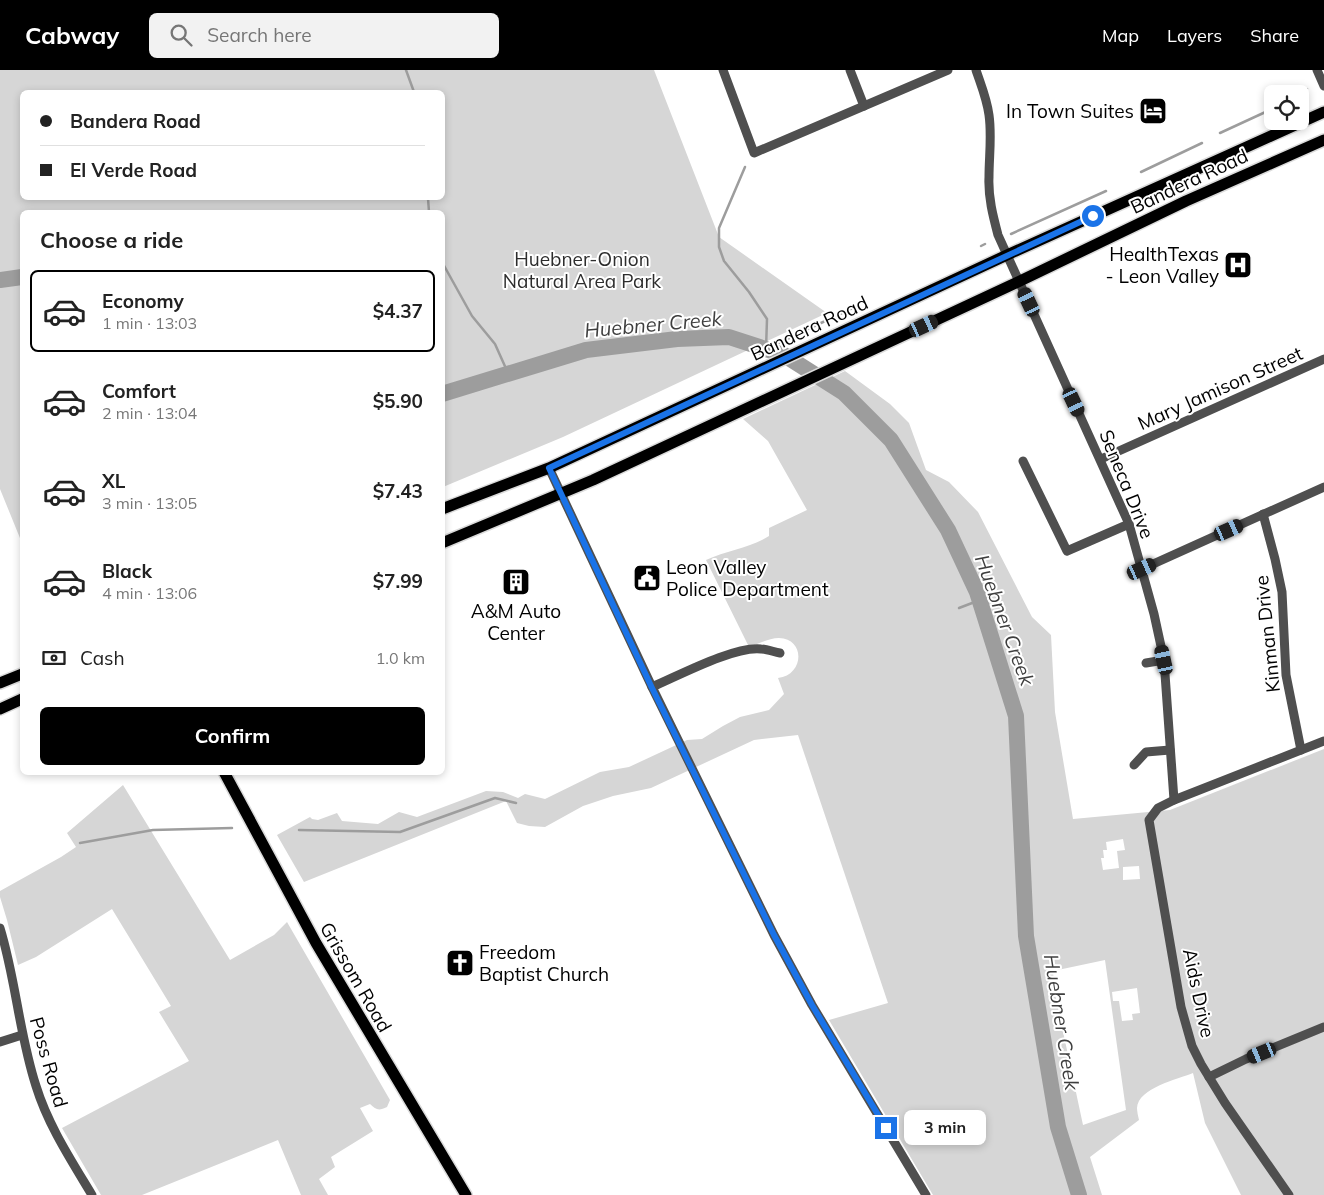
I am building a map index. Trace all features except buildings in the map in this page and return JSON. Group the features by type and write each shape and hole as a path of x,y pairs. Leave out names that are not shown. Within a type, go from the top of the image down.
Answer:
{"main road":[{"name":"Bandera Road","path":"445,508 549,468 1007,255 1324,112"},
{"name":"Bandera Road","path":"445,542 561,494 1020,281 1186,201 1324,140"},
{"path":"0,683 20,675"},
{"path":"0,709 20,701"},
{"name":"Grissom Road","path":"226,775 316,943 464,1194"}],"street":[{"path":"723,70 754,153 948,70"},
{"path":"850,70 864,106"},
{"name":"Seneca Drive","path":"976,70 989,114 989,179 993,217 998,235 1101,459 1129,524 1142,569 1164,660 1174,800"},
{"path":"1317,70 1324,86"},
{"name":"Mary Jamison Street","path":"1101,459 1324,359"},
{"path":"1023,461 1068,551 1129,524"},
{"path":"549,468 652,688 774,935 812,1005 926,1195"},
{"path":"1142,569 1324,487"},
{"name":"Kinman Drive","path":"1263,514 1282,592 1286,676 1301,750"},
{"path":"652,688 713,660 749,650 761,649 780,653"},
{"path":"1146,662 1164,660"},
{"path":"1174,800 1324,741"},
{"path":"1134,765 1146,752 1170,750"},
{"name":"Aids Drive","path":"1174,800 1158,808 1149,820 1181,1007 1192,1046 1209,1077 1288,1195"},
{"name":"Poss Road","path":"0,928 6,948 22,1035 36,1086 52,1127 92,1195"},
{"path":"1209,1077 1246,1059 1324,1027"},
{"path":"0,1042 22,1035"}],"green space":[{"name":"Huebner-Onion Natural Area Park","path":"0,70 654,70 719,237 827,313 563,437 445,486 445,210 20,210 20,538 0,489"},
{"path":"845,371 890,404 909,423 926,470 949,482 978,512 1032,617 1051,635 1055,712 1073,819 1170,810 1324,749 1324,1195 1241,1195 1205,1123 1193,1073 1160,1085 1144,1095 1139,1101 1137,1108 1139,1120 1090,1157 1102,1195 933,1195 829,1020 888,1003 798,735 754,740 651,788 613,796 583,806 545,827 517,823 506,801 304,882 277,835 310,817 318,820 337,813 342,821 378,824 399,812 417,817 486,791 503,792 518,798 525,794 545,799 600,772 629,767 687,740 702,739 740,717 769,710 784,694 778,678 793,671 797,664 797,650 794,644 788,640 779,638 767,640 749,647 706,560 762,540 769,536 769,528 807,510 768,441 743,419","holes":["1123,839 1125,850 1117,851 1119,868 1103,870 1101,858 1104,858 1103,850 1107,850 1106,842","1139,866 1140,879 1123,880 1123,867","1105,960 1126,1110 1083,1125 1055,994 1053,971","1137,988 1140,1013 1132,1014 1133,1020 1122,1021 1119,1001 1113,1001 1112,992"]},
{"path":"123,785 230,960 274,935 287,922 390,1100 387,1107 382,1109 376,1109 370,1104 360,1108 373,1131 331,1157 335,1167 319,1179 328,1195 301,1195 278,1140 142,1195 101,1195 62,1128 189,1061 159,1012 171,1006 112,909 36,957 18,965 0,897 0,891 76,847 67,833"}],"waterway":[{"path":"406,70 413,90"},
{"path":"1220,133 1264,113"},
{"path":"1141,172 1202,143"},
{"path":"745,167 719,228 719,247 724,261 749,292 767,319 766,349 859,305"},
{"path":"1011,234 1106,191"},
{"path":"428,200 429,210"},
{"path":"981,246 985,244"},
{"path":"445,267 472,316 495,344 508,373"},
{"name":"Huebner Creek","path":"0,280 20,277"},
{"name":"Huebner Creek","path":"445,393 586,350 677,339 729,337 784,355 844,393 891,440 948,530 977,592 1016,716 1026,936 1058,1127 1079,1195"},
{"path":"959,608 980,600"},
{"path":"299,830 400,832 495,798 516,803"},
{"path":"80,843 153,830 232,828"}],"place":[{"name":"In Town Suites","path":"1153,111"},
{"name":"HealthTexas - Leon Valley","path":"1238,265"},
{"name":"Leon Valley Police Department","path":"647,578"},
{"name":"A&M Auto Center","path":"516,582"},
{"name":"Freedom Baptist Church","path":"460,963"}],"route":[{"path":"886,1128 812,1005 774,935 652,688 549,468 1093,216"}]}
